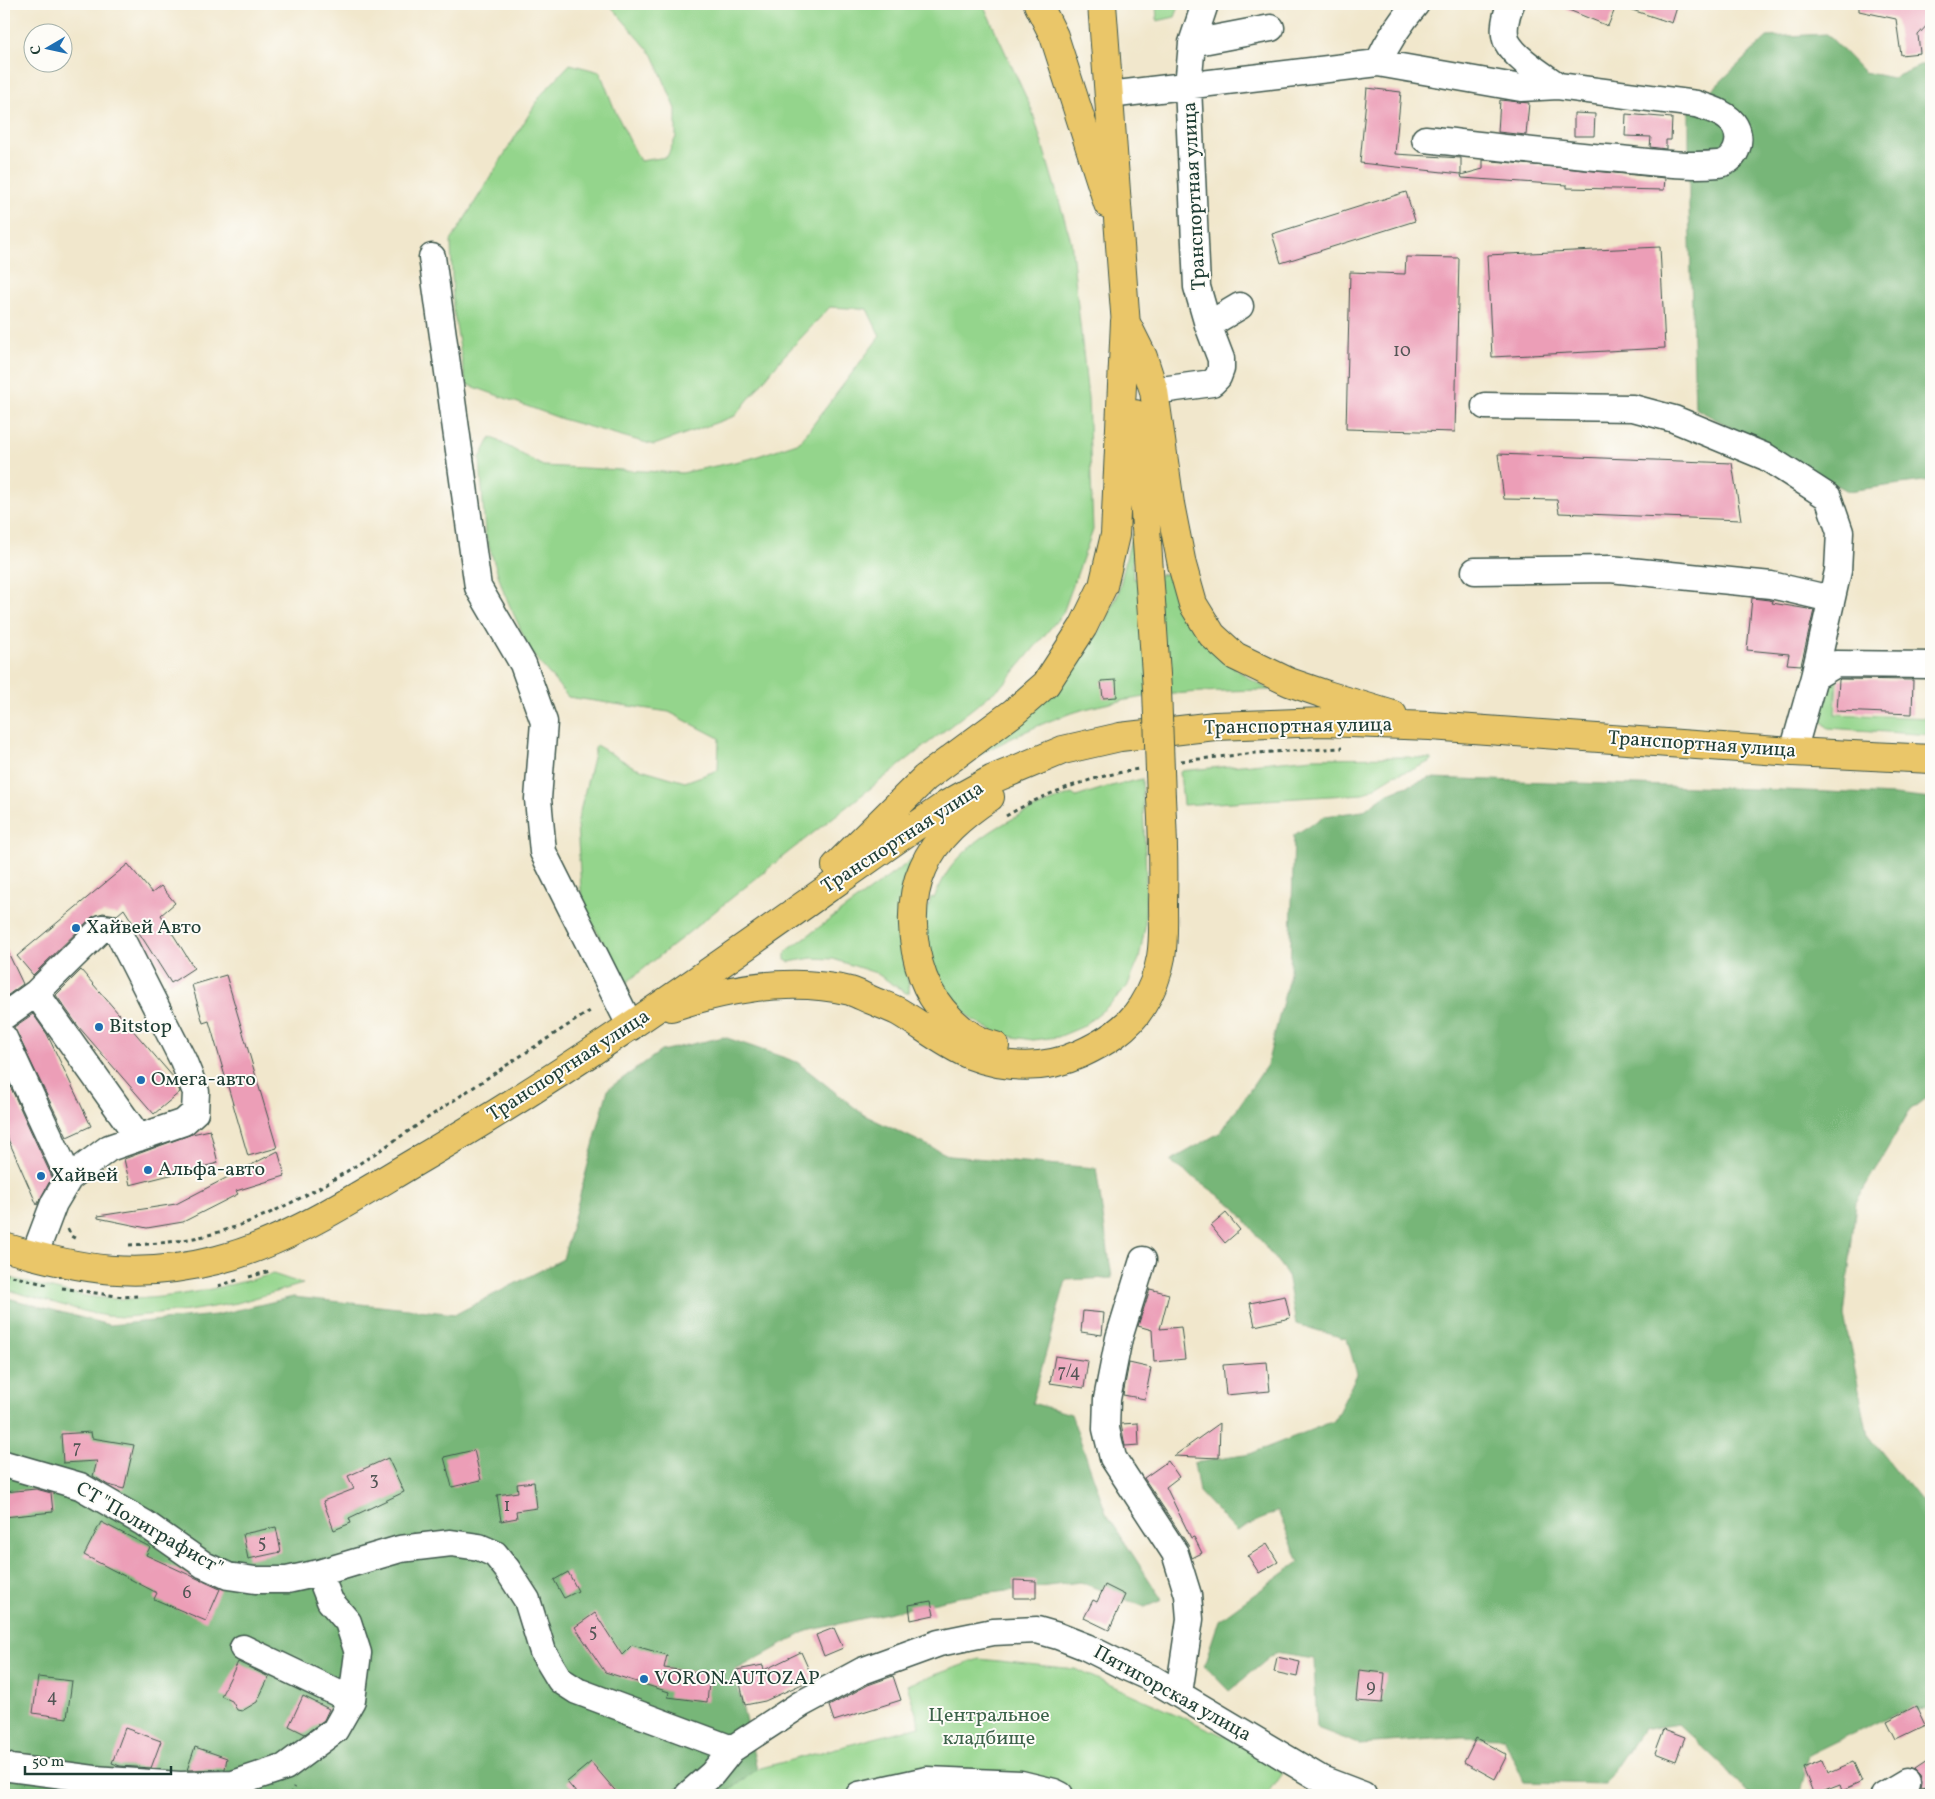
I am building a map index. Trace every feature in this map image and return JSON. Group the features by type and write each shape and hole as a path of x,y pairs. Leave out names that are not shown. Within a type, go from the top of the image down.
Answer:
{"main road":[{"path":"1038,4 1054,36 1095,168 1120,238"},
{"path":"640,1021 706,996 754,987 803,984 851,991 898,1012 946,1043 971,1055 998,1063 1022,1067 1049,1064 1068,1059 1105,1042 1128,1024 1142,1007 1154,983 1161,957 1164,881 1157,689 1145,513 1125,321 1102,4"},
{"path":"1125,321 1143,356 1154,391 1170,504 1182,565 1193,604 1212,635 1235,656 1290,682 1430,726"},
{"path":"780,920 925,778 1014,712 1046,684 1083,627 1103,586 1116,535 1125,321"},
{"name":"Транспортная улица","path":"4,1247 67,1265 103,1270 138,1271 177,1268 218,1260 264,1244 343,1203 458,1137 640,1021 780,920 946,805 993,779 1063,750 1120,736 1215,726 1324,722 1430,726 1931,760"},
{"path":"1063,750 978,805 951,827 936,845 923,867 915,890 913,912 915,945 923,978 936,1002 966,1033 986,1044 1017,1051 1042,1053 1070,1051 1105,1042"}],"street":[{"path":"1109,95 1188,86 1192,43 1205,4"},
{"path":"1378,63 1385,47 1401,22 1416,4"},
{"path":"1512,4 1508,9 1505,26 1507,41 1521,58 1558,86"},
{"path":"1192,43 1271,28"},
{"name":"Транспортная улица","path":"1154,391 1212,383 1218,377 1221,369 1221,359 1208,326 1198,287 1188,86 1378,63 1514,87 1558,86 1696,104 1725,116 1735,125 1738,140 1735,155 1727,162 1717,164 1670,164 1556,154 1425,138"},
{"path":"432,257 478,587 523,664 544,722 538,799 543,852 640,1021"},
{"path":"1208,326 1240,306"},
{"path":"1484,406 1633,408 1674,419 1766,457 1828,497 1840,532 1838,571 1814,678 1793,752"},
{"path":"1475,571 1610,569 1771,585 1831,599"},
{"path":"1814,678 1836,664 1931,665"},
{"path":"4,1016 36,993 102,928 112,929 119,934 183,1060 196,1092 195,1112 184,1122 109,1148 69,1178 54,1204 34,1256"},
{"path":"36,993 139,1138"},
{"path":"4,1038 69,1178"},
{"path":"1143,1260 1119,1338 1107,1399 1106,1429 1113,1458 1175,1553 1188,1595 1190,1619 1179,1693"},
{"name":"СТ \"Полиграфист\"","path":"4,1464 80,1486 144,1524 204,1565 228,1576 255,1580 287,1580 319,1573 400,1549 451,1543 479,1547 495,1554 507,1569 526,1600 543,1652 560,1680 576,1691 732,1749"},
{"path":"4,1765 10,1768 94,1779 180,1785 233,1784 286,1767 335,1730 352,1700 358,1653 348,1622 330,1600 319,1573"},
{"name":"Пятигорская улица","path":"688,1795 712,1774 732,1749 801,1704 862,1671 939,1643 993,1632 1037,1630 1086,1647 1179,1693 1321,1779 1363,1795"},
{"path":"243,1648 352,1700"},
{"path":"859,1795 927,1780 1021,1784 1060,1795"},
{"path":"1884,1795 1906,1782"}],"path":[{"path":"1180,761 1256,753 1351,748"},
{"path":"999,819 1038,799 1082,782 1119,772 1145,768"},
{"path":"126,1245 162,1243 211,1234 251,1221 316,1190 380,1150 590,1011"},
{"path":"67,1225 71,1236 82,1241"}],"green space":[{"path":"609,4 983,4 1032,110 1071,241 1088,398 1093,530 1063,613 1004,684 790,851 626,983 582,905 577,824 596,745 634,767 685,782 718,770 719,738 669,712 568,697 531,652 504,593 485,534 480,458 491,437 543,466 682,473 749,459 800,442 880,336 867,309 830,307 782,358 735,416 654,445 565,420 466,384 453,307 451,241 541,95 570,64 600,72 616,113 640,161 667,157 676,137 676,109 653,55"},
{"path":"1156,4 1180,4 1175,17 1157,21"},
{"path":"1827,34 1864,72 1893,78 1931,61 1931,480 1848,491 1695,408 1689,207 1689,112 1767,37"},
{"path":"1132,533 1133,579 1181,572 1232,666 1270,690 1164,695 1111,703 1049,721 974,757 1055,688 1102,627 1118,594"},
{"path":"1837,680 1835,714 1931,718 1931,735 1828,728 1820,719 1817,686"},
{"path":"1407,757 1431,759 1431,761 1394,775 1363,794 1183,805 1180,771 1313,758"},
{"path":"1430,778 1782,790 1895,795 1931,799 1931,1094 1910,1110 1856,1202 1844,1316 1868,1435 1931,1514 1931,1713 1926,1709 1896,1713 1810,1755 1799,1795 1748,1795 1725,1768 1678,1724 1642,1730 1605,1784 1524,1782 1504,1738 1462,1737 1359,1744 1317,1728 1314,1659 1275,1653 1229,1691 1204,1665 1219,1620 1299,1562 1278,1511 1236,1531 1199,1492 1194,1463 1250,1454 1334,1421 1357,1374 1347,1339 1296,1324 1287,1274 1234,1206 1170,1161 1221,1132 1267,1065 1290,973 1294,835 1325,816 1363,811 1388,793"},
{"path":"1142,779 1146,874 1145,927 1139,959 1127,987 1107,1007 1082,1027 1058,1037 1033,1040 1001,1035 973,1020 953,1002 937,980 925,947 924,922 931,897 934,898 948,871 963,854 991,831 1022,814 1072,794 1076,797"},
{"path":"917,856 904,897 899,928 899,939 909,993 906,993 876,973 833,959 812,958 789,962 785,960 785,954 788,950"},
{"path":"724,1037 797,1062 864,1115 950,1156 1096,1168 1112,1278 1066,1280 1032,1403 1071,1414 1106,1513 1162,1600 1145,1607 1080,1582 958,1597 807,1631 734,1671 757,1769 724,1795 4,1795 4,1297 109,1325 216,1315 293,1297 456,1314 563,1259 608,1089 661,1051"},
{"path":"273,1274 303,1284 237,1303 188,1311 125,1317 87,1312 4,1289 4,1276 78,1295 123,1299 161,1297 199,1291"},
{"name":"Центральное кладбище","path":"979,1659 1075,1669 1240,1743 1283,1773 1268,1795 724,1795 757,1769 920,1726 907,1685"}],"building":[{"path":"1554,4 1617,4 1608,26"},
{"path":"1623,4 1678,4 1672,23 1623,7"},
{"path":"1859,4 1931,4 1931,21 1918,35 1920,53 1901,55 1896,19 1859,11"},
{"path":"1367,88 1401,92 1395,154 1461,158 1461,174 1360,163"},
{"path":"1500,100 1529,103 1526,135 1498,132"},
{"path":"1574,113 1595,114 1594,136 1574,136"},
{"path":"1626,114 1672,118 1671,140 1666,140 1666,149 1650,147 1651,137 1625,136"},
{"path":"1483,160 1665,178 1664,190 1567,188 1567,185 1462,178 1461,175 1483,169"},
{"path":"1406,192 1415,221 1281,263 1272,234"},
{"path":"1660,247 1665,348 1492,357 1487,255"},
{"path":"1406,257 1459,258 1455,432 1346,429 1350,272 1405,274"},
{"path":"1498,454 1732,463 1741,520 1559,513 1557,500 1504,499"},
{"path":"1752,598 1814,610 1801,665 1787,664 1789,654 1747,650"},
{"path":"1840,679 1913,680 1912,714 1837,711"},
{"path":"1116,680 1117,697 1103,698 1101,681"},
{"path":"128,864 152,893 161,886 175,903 161,915 194,968 171,983 124,909 117,915 103,913 92,917 33,975 17,956"},
{"path":"4,944 23,984 4,998"},
{"path":"81,970 174,1078 180,1092 154,1114 78,1026 56,995"},
{"path":"226,975 277,1148 248,1156 209,1021 203,1023 192,985"},
{"path":"33,1014 47,1034 91,1126 67,1137 14,1027"},
{"path":"4,1073 52,1177 37,1205 4,1130"},
{"path":"210,1130 218,1163 130,1185 124,1159 192,1134"},
{"path":"278,1151 285,1176 236,1191 238,1194 183,1222 147,1228 98,1218 98,1216 176,1204"},
{"path":"1226,1213 1240,1230 1225,1243 1211,1226"},
{"path":"1150,1289 1169,1294 1160,1329 1181,1327 1185,1359 1154,1362 1152,1330 1138,1326"},
{"path":"1285,1296 1290,1318 1255,1326 1250,1303"},
{"path":"1083,1311 1104,1313 1102,1335 1081,1332"},
{"path":"1055,1356 1088,1361 1084,1388 1050,1383"},
{"path":"1267,1362 1270,1391 1226,1395 1223,1365"},
{"path":"1129,1363 1151,1368 1145,1399 1123,1395"},
{"path":"1138,1423 1139,1445 1125,1446 1121,1424"},
{"path":"1220,1423 1219,1458 1174,1456"},
{"path":"91,1432 92,1438 134,1445 124,1489 108,1485 93,1476 97,1461 63,1463 61,1434"},
{"path":"474,1450 481,1480 452,1487 444,1457"},
{"path":"388,1458 404,1492 349,1518 351,1523 334,1530 323,1501 354,1489 348,1476"},
{"path":"1168,1461 1179,1477 1166,1487 1191,1538 1194,1537 1202,1553 1192,1558 1188,1545 1144,1478"},
{"path":"534,1482 537,1508 516,1511 517,1518 501,1521 497,1495 518,1492 517,1484"},
{"path":"36,1489 51,1493 53,1512 4,1517 4,1492"},
{"path":"101,1522 150,1547 146,1555 220,1589 206,1621 154,1599 157,1593 84,1555"},
{"path":"276,1527 281,1552 248,1559 243,1534"},
{"path":"1267,1544 1278,1562 1259,1573 1248,1556"},
{"path":"568,1572 578,1591 564,1598 554,1580"},
{"path":"1014,1580 1036,1581 1036,1598 1014,1598"},
{"path":"1105,1585 1125,1595 1109,1630 1084,1618 1093,1600 1097,1602"},
{"path":"931,1601 934,1615 911,1620 909,1605"},
{"path":"595,1613 622,1655 632,1645 667,1655 664,1668 710,1674 707,1702 668,1697 669,1692 605,1672 575,1627"},
{"path":"834,1628 843,1648 824,1656 816,1635"},
{"path":"801,1652 813,1679 765,1701 745,1705 737,1670 763,1665 764,1670"},
{"path":"1277,1657 1300,1662 1297,1677 1274,1672"},
{"path":"238,1662 269,1677 257,1702 242,1711 237,1710 232,1701 221,1696"},
{"path":"1359,1670 1385,1673 1382,1703 1356,1701"},
{"path":"893,1676 901,1700 834,1721 829,1706 868,1685"},
{"path":"38,1677 72,1681 67,1718 33,1713"},
{"path":"303,1696 329,1709 324,1720 305,1734 289,1726"},
{"path":"1916,1706 1925,1725 1896,1739 1887,1721"},
{"path":"125,1728 161,1741 151,1768 120,1766 112,1763"},
{"path":"1664,1729 1685,1737 1676,1761 1655,1753"},
{"path":"1476,1738 1507,1755 1495,1779 1464,1762"},
{"path":"195,1747 227,1758 225,1769 187,1770"},
{"path":"1931,1757 1931,1785 1920,1787 1919,1775 1913,1769"},
{"path":"1823,1760 1828,1773 1853,1762 1862,1782 1842,1791 1840,1785 1814,1795 1803,1768"},
{"path":"591,1762 619,1795 578,1795 567,1782"}],"place":[{"name":"Хайвей Авто","path":"76,928"},
{"name":"Bitstop","path":"99,1027"},
{"name":"Омега-авто","path":"141,1080"},
{"name":"Альфа-авто","path":"148,1170"},
{"name":"Хайвей","path":"41,1176"},
{"name":"VORON.AUTOZAP","path":"644,1679"}]}
